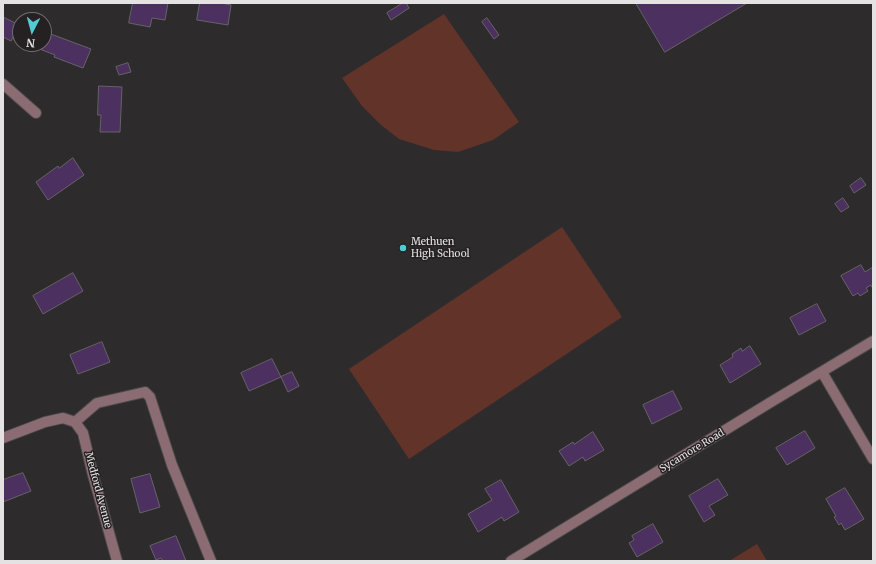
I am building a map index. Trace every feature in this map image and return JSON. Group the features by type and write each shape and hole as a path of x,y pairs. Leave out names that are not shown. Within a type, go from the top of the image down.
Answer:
{"street":[{"path":"3,84 36,113"},
{"name":"Sycamore Road","path":"511,561 873,341"},
{"path":"822,372 873,459"},
{"path":"3,438 45,422 63,418 75,422 97,403 145,392 150,397 172,465 211,561"},
{"name":"Medford Avenue","path":"75,422 83,433 117,561"}],"shaded area":[{"path":"444,14 519,122 493,140 458,152 434,150 399,139 381,125 362,106 342,78"},
{"path":"562,227 622,317 409,459 349,369"},
{"path":"757,544 767,561 729,561"}],"building":[{"path":"133,3 168,3 165,20 152,18 150,27 129,23"},
{"path":"200,3 221,3 231,5 228,25 197,20"},
{"path":"403,3 406,3 409,8 391,20 387,13"},
{"path":"636,3 747,3 665,52"},
{"path":"3,17 12,22 12,39 11,41 3,37"},
{"path":"487,18 499,35 494,39 482,22"},
{"path":"52,34 91,49 83,68 54,57 55,55 47,52 52,52"},
{"path":"128,63 131,72 119,75 116,67"},
{"path":"99,86 122,87 120,132 100,132 101,115 98,115"},
{"path":"73,158 84,175 48,200 36,182 58,166 59,168"},
{"path":"861,178 866,185 854,193 850,186"},
{"path":"843,198 849,207 841,212 835,204"},
{"path":"861,265 865,272 873,267 873,289 871,285 866,288 868,291 860,296 858,293 853,296 841,276"},
{"path":"73,273 83,291 43,314 33,296"},
{"path":"817,304 826,321 799,335 790,318"},
{"path":"102,342 110,362 78,374 70,355"},
{"path":"750,346 761,364 730,383 720,365 733,357 732,354 741,348 742,351"},
{"path":"272,359 281,377 249,391 241,373"},
{"path":"292,372 299,386 288,392 281,377"},
{"path":"673,391 682,409 652,424 643,405"},
{"path":"805,431 815,448 787,465 776,448"},
{"path":"593,432 604,450 585,461 583,457 569,466 559,451 573,442 574,444"},
{"path":"23,473 31,491 3,502 3,480"},
{"path":"150,474 160,507 140,513 131,479"},
{"path":"718,479 728,495 709,506 715,515 704,522 689,496"},
{"path":"501,480 519,512 504,521 502,517 478,532 468,514 492,500 485,489"},
{"path":"845,488 864,519 845,530 841,523 839,525 834,517 836,516 826,499"},
{"path":"653,524 663,542 637,557 629,543 634,540 632,536"},
{"path":"176,536 186,561 163,561 161,558 156,560 150,546"}],"place":[{"name":"Methuen High School","path":"403,248"}]}
